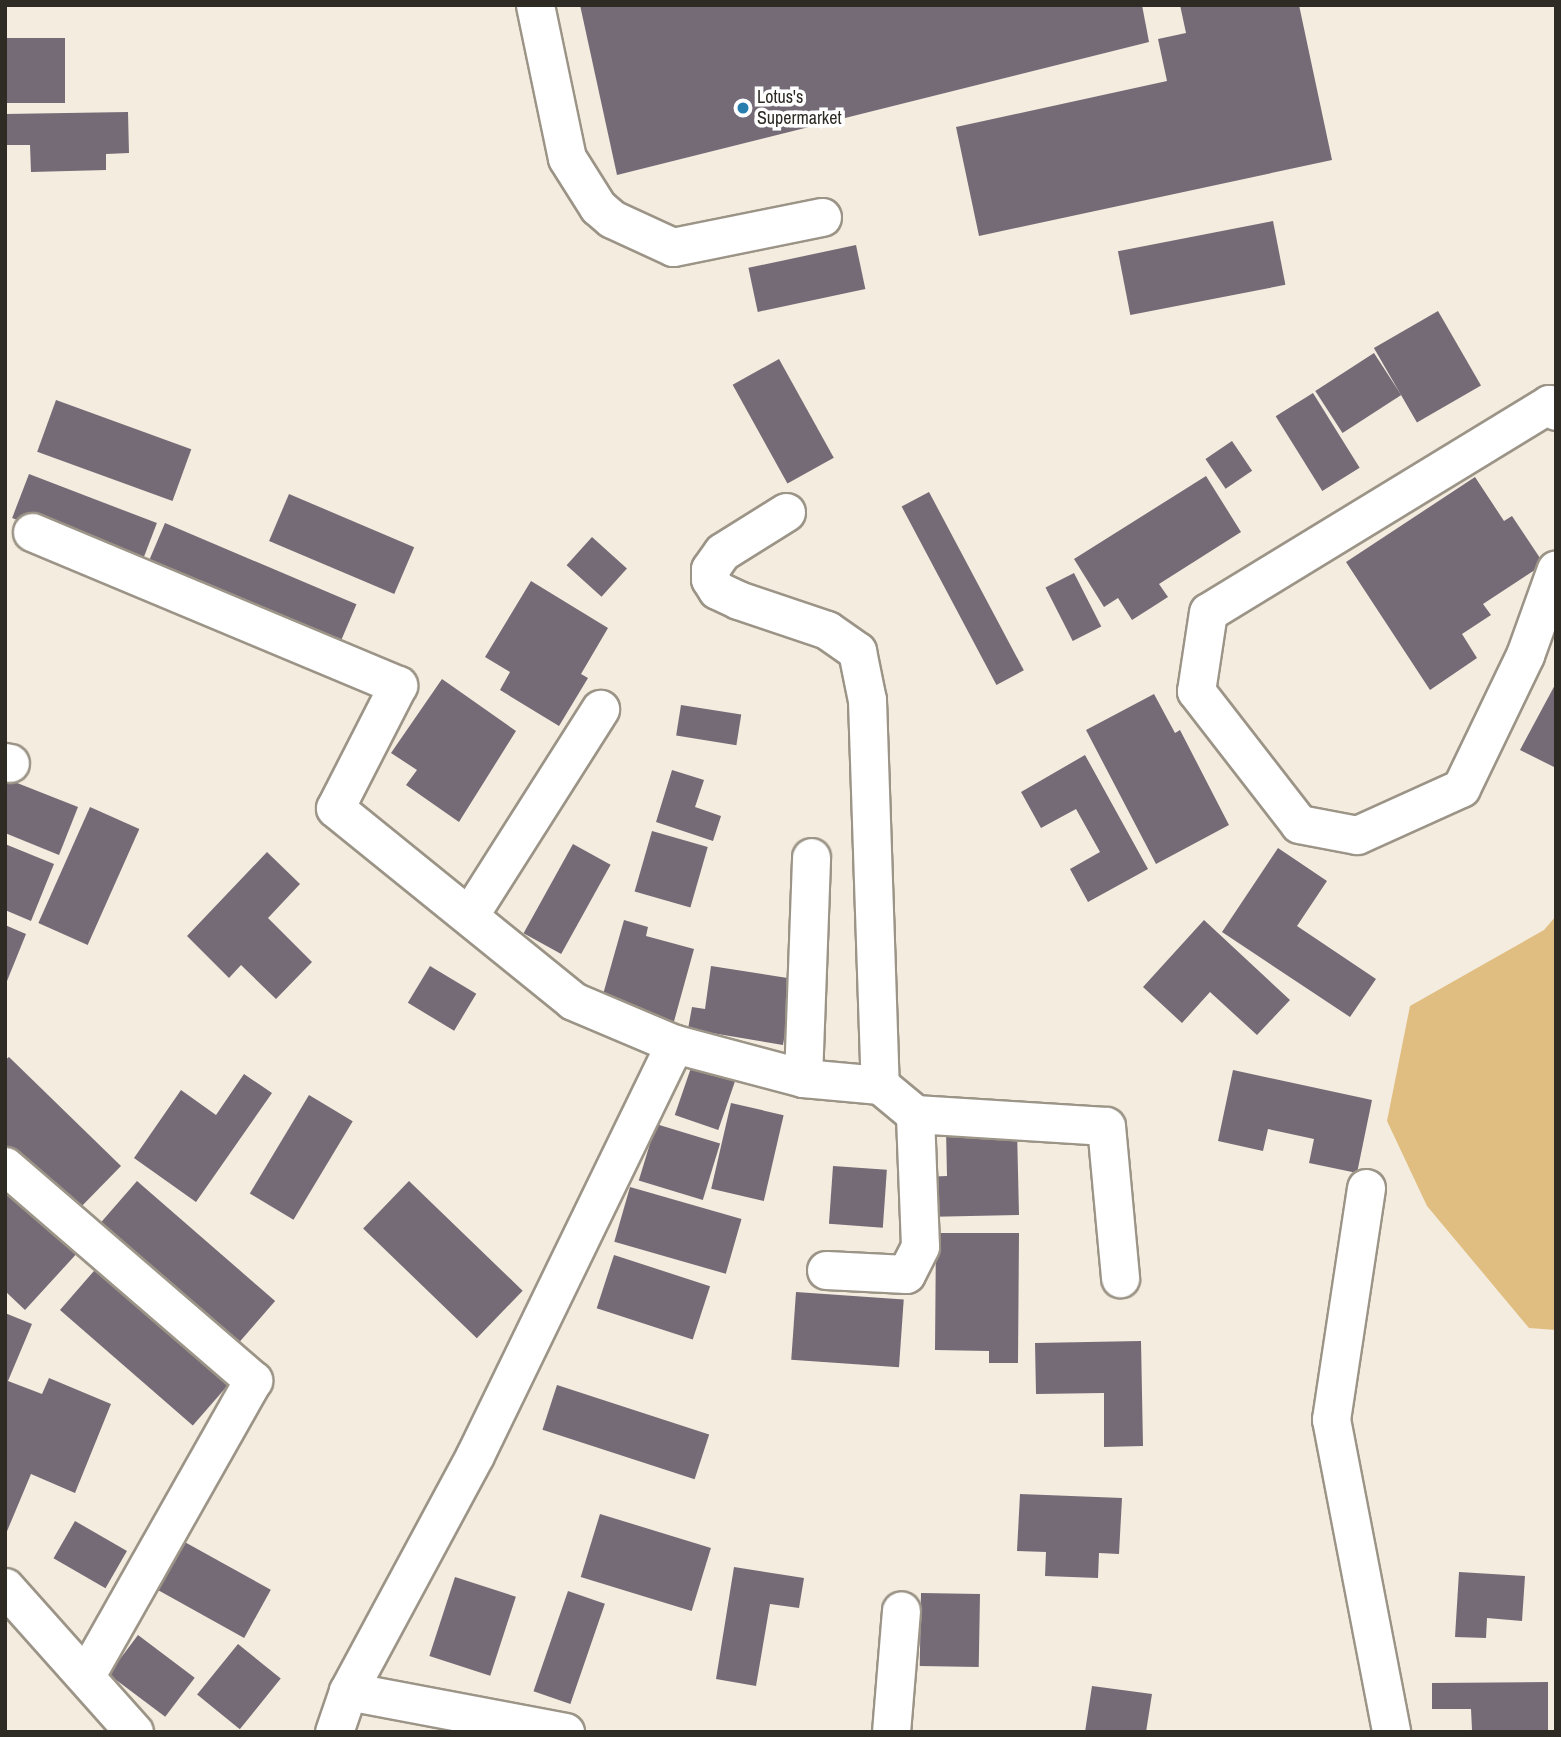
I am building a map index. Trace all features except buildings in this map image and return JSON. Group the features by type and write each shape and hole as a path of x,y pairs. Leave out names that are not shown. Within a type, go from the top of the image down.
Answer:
{"street":[{"path":"535,5 567,158 598,207 612,219 673,247 822,217"},
{"path":"1556,411 1549,404 1208,612 1196,691 1299,824 1357,835 1461,788 1525,655 1556,569"},
{"path":"786,512 722,552 710,569 710,579 718,590 738,600 827,630 857,651 867,700 880,1085"},
{"path":"32,532 398,685 335,808 470,914 573,1001 675,1044 803,1078 880,1085 915,1114 1106,1126 1120,1278"},
{"path":"470,914 600,709"},
{"path":"803,1078 811,856"},
{"path":"334,1732 348,1691 475,1455 675,1044"},
{"path":"826,1270 906,1274 920,1246 915,1114"},
{"path":"5,1166 253,1380 87,1674"},
{"path":"1366,1188 1331,1419 1391,1732"},
{"path":"5,1587 87,1674 134,1732"},
{"path":"891,1732 901,1610"},
{"path":"348,1691 565,1732"}],"shaded area":[{"path":"1556,916 1556,1330 1529,1328 1427,1206 1387,1121 1410,1006 1544,930"}],"place":[{"name":"Lotus's Supermarket","path":"743,108"}]}
